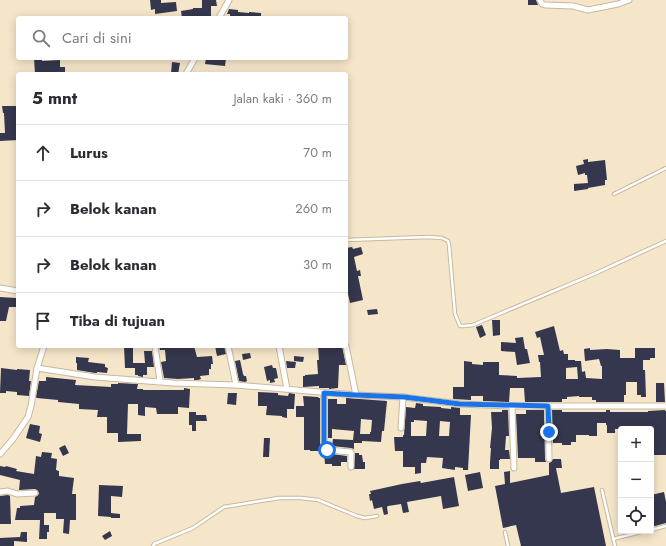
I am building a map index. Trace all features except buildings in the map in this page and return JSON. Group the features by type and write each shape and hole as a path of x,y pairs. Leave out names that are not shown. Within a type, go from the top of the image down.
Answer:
{"street":[{"path":"220,16 229,0"},
{"path":"540,0 542,4 545,5 573,6 588,10 618,4 629,0"},
{"path":"187,72 194,60"},
{"path":"0,288 16,291"},
{"path":"0,454 13,439 28,417 37,368 43,348"},
{"path":"154,348 160,381"},
{"path":"228,348 236,385"},
{"path":"279,348 288,389"},
{"path":"346,348 356,395"},
{"path":"37,368 96,377 404,397 447,403 512,406 666,406"},
{"path":"324,393 325,449 351,452 351,467"},
{"path":"401,428 404,397"},
{"path":"512,406 514,468"},
{"path":"548,406 549,459"},
{"path":"0,492 8,491 17,494 34,493"}],"lane":[{"path":"614,194 666,168"},
{"path":"348,240 428,237 442,238 448,241 455,314 460,326 473,325 594,274 666,241"},
{"path":"602,490 615,546"},
{"path":"153,546 154,544 193,528 224,507 279,498 318,500 357,516 365,518 377,516"},
{"path":"654,529 666,526"},
{"path":"505,532 508,546"},
{"path":"614,539 633,534"}],"route":[{"path":"327,450 325,449 324,445 324,393 404,397 460,404 548,406 549,432"}]}
